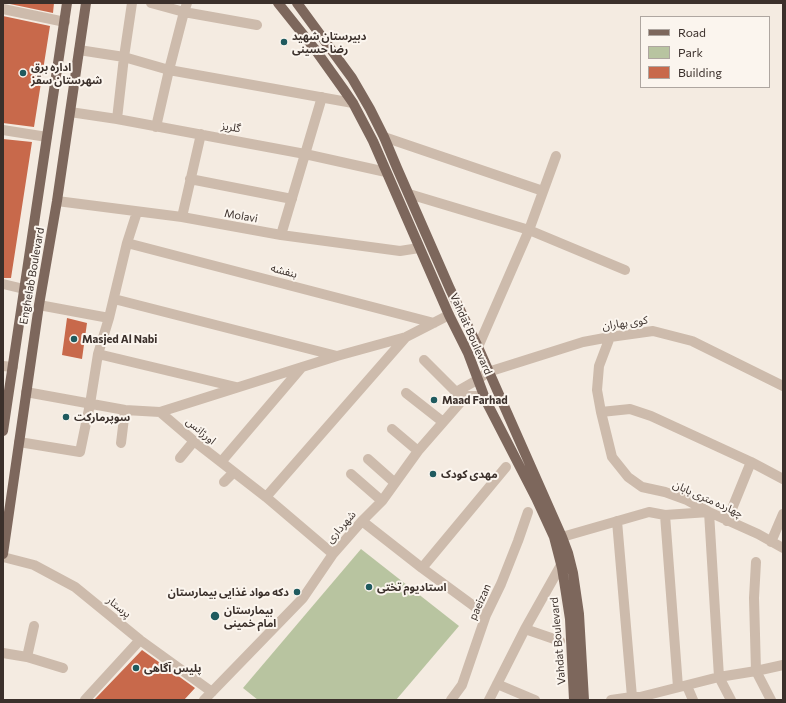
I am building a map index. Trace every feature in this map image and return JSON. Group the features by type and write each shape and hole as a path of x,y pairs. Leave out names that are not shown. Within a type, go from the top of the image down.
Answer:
{"main road":[{"name":"Enghelab Boulevard","path":"3,431 8,366 24,289 67,3"},
{"name":"Enghelab Boulevard","path":"3,554 39,305 58,202 86,3"},
{"name":"Vahdat Boulevard","path":"278,3 314,48 353,103 373,141 449,315 468,353 486,401 539,504 554,537 561,564 570,619 574,700"},
{"name":"Vahdat Boulevard","path":"297,3 352,78 384,137 450,289 478,347 562,537 573,573 579,614 584,700"},
{"path":"57,69 71,71 74,86"}],"street":[{"path":"117,119 132,3"},
{"path":"151,3 185,7 257,25"},
{"path":"5,7 65,22"},
{"path":"156,127 185,7"},
{"path":"80,50 124,57 169,70 353,103"},
{"path":"281,235 322,97"},
{"name":"گلریز","path":"70,112 201,134 305,154 386,172"},
{"path":"3,130 47,137"},
{"path":"182,217 201,134"},
{"path":"384,137 543,191"},
{"path":"478,347 529,230 556,156"},
{"path":"190,179 292,199"},
{"path":"408,194 529,230 625,270"},
{"name":"Molavi","path":"58,202 182,217 281,235 400,251 419,248"},
{"path":"19,442 80,452 98,354 114,299 127,243 137,212"},
{"name":"بنفشه","path":"127,243 434,323"},
{"path":"3,284 24,289"},
{"path":"114,299 338,356"},
{"path":"39,305 109,318"},
{"path":"26,392 125,410 160,412 236,387 406,337 449,315"},
{"name":"کوی بهاران","path":"488,372 583,342 653,331 692,341 783,386"},
{"path":"266,497 406,337"},
{"name":"چهارده متری بابان","path":"610,337 599,366 597,390 612,457 628,477 642,487 665,492 687,500 727,521 758,534 783,548"},
{"path":"98,354 236,387"},
{"path":"424,360 456,392 459,404"},
{"path":"221,462 302,367"},
{"path":"456,392 478,380 488,372"},
{"path":"406,393 443,422"},
{"path":"459,404 466,396 476,396 486,401"},
{"name":"شهرداری","path":"204,700 303,598 333,554 382,501 418,451 459,404"},
{"path":"601,412 630,409 651,416 751,462 783,479"},
{"path":"121,443 125,410"},
{"name":"اورژانس","path":"160,412 194,441 266,497 333,554"},
{"path":"392,429 418,451"},
{"path":"180,458 194,441"},
{"path":"368,459 395,483"},
{"path":"727,521 751,462"},
{"path":"422,568 506,467"},
{"path":"224,482 234,472"},
{"path":"350,474 382,501"},
{"name":"paeizan","path":"450,700 462,685 486,615 501,584 528,512"},
{"path":"562,537 649,512 665,515 709,512 719,677 731,700"},
{"path":"772,542 783,514"},
{"path":"665,515 682,686 693,700"},
{"path":"362,521 422,568 486,615"},
{"path":"617,521 638,698"},
{"name":"پرستار","path":"3,557 34,565 75,587 140,640 212,692"},
{"path":"756,562 754,598 756,671 771,700"},
{"path":"489,700 525,629 561,564"},
{"path":"27,657 34,626"},
{"path":"525,629 560,641"},
{"path":"85,700 140,640"},
{"path":"3,653 27,657 63,668"},
{"path":"610,700 638,698 719,677 783,665"},
{"path":"497,684 535,700"}],"green space":[{"name":"استادیوم تختی","path":"361,549 459,626 396,700 258,700 243,688"}],"building":[{"path":"54,3 53,13 10,4"},
{"name":"اداره برق شهرستان سقز","path":"3,16 50,26 34,127 3,123"},
{"path":"3,139 32,142 11,278 3,278"},
{"name":"Masjed Al Nabi","path":"67,318 87,323 82,359 62,355"},
{"path":"142,650 195,688 184,700 94,700"}],"place":[{"name":"دبیرستان شهید رضا حسینی","path":"284,42"},
{"name":"اداره برق شهرستان سقز","path":"23,73"},
{"name":"Masjed Al Nabi","path":"74,339"},
{"name":"Maad Farhad","path":"434,400"},
{"name":"سوپرمارکت","path":"66,417"},
{"name":"مهدی کودک","path":"433,474"},
{"name":"استادیوم تختی","path":"369,587"},
{"name":"دکه مواد غذایی بیمارستان","path":"297,592"},
{"name":"بیمارستان امام خمینی","path":"215,616"},
{"name":"پلیس آگاهی","path":"136,668"}]}
